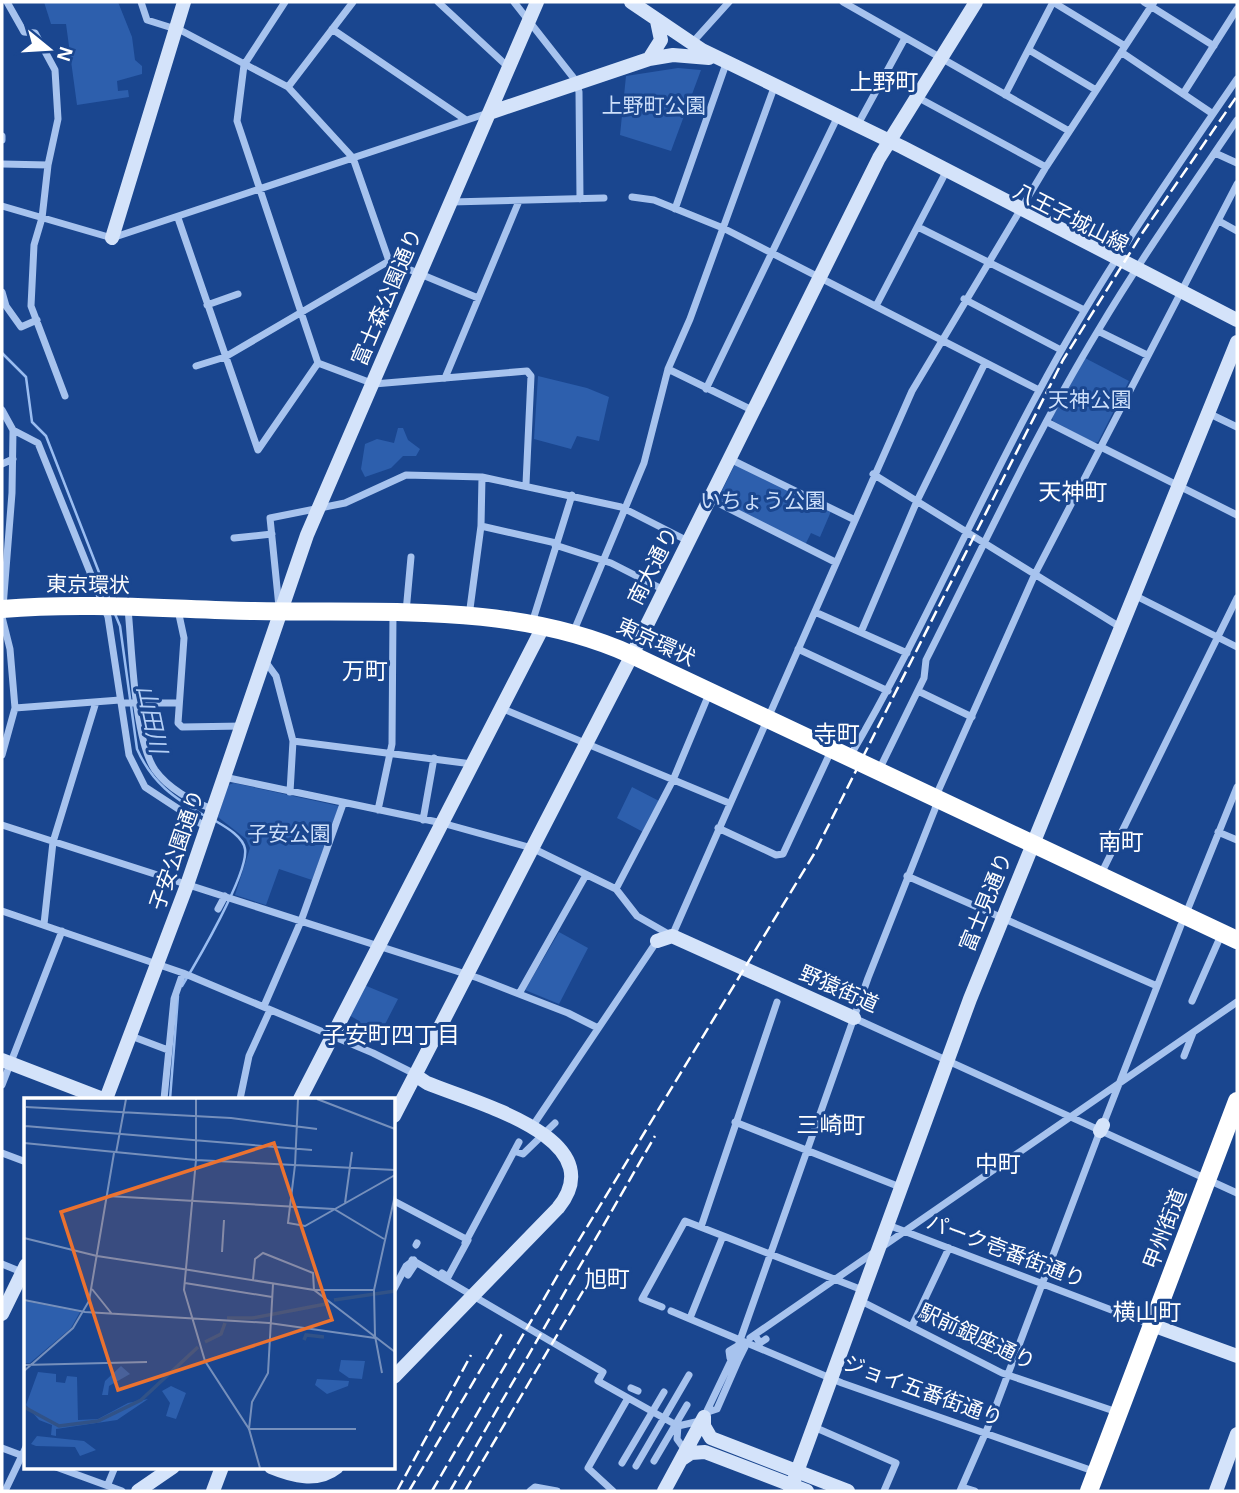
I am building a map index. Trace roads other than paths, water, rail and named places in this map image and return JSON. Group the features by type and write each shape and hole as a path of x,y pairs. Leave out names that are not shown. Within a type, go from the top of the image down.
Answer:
{"highway":[{"name":"東京環状","path":"2,607 468,616 538,624 573,633 632,655 1031,844 1102,872 1183,920 1230,936"},
{"name":"甲州街道","path":"1089,1491 1152,1325 1203,1178 1237,1101"}],"street":[{"path":"7,2 24,32 35,33 55,70 58,119 32,268 31,306 65,396"},
{"path":"141,2 147,20 176,29 288,87 353,158 389,261 478,298"},
{"path":"112,238 184,2"},
{"path":"285,2 244,65 237,121 318,363"},
{"path":"288,87 353,2"},
{"path":"438,2 508,67"},
{"path":"514,2 576,81 579,92 580,199"},
{"name":"富士森公園通り","path":"281,612 318,509 537,2"},
{"name":"八王子城山線","path":"631,2 691,44 888,142 899,152 1135,271 1237,328"},
{"path":"673,55 691,44 729,2"},
{"path":"843,2 1069,131"},
{"name":"南大通り","path":"396,1112 632,655 888,142 976,2"},
{"path":"1005,95 1053,2 1213,114"},
{"path":"532,1127 657,942 672,936 815,612 853,519 912,391 1018,211 1150,3 1213,46"},
{"path":"1183,94 1237,9"},
{"path":"649,58 661,40 657,21"},
{"path":"332,29 466,120"},
{"path":"857,126 905,38"},
{"path":"1029,50 1096,90"},
{"path":"2,206 112,238 649,58 673,55 727,61 675,209"},
{"path":"849,758 888,691 966,531 1061,350 1114,261 1237,79"},
{"path":"573,633 644,463 668,369 775,85"},
{"path":"916,97 1046,167"},
{"path":"706,388 774,254 838,116"},
{"path":"878,772 918,691 926,660 1046,422 1098,331 1176,206 1237,120"},
{"path":"1215,153 1237,163"},
{"path":"2,164 48,165"},
{"path":"876,306 945,173"},
{"path":"725,1385 854,1018 940,789 1035,574 1237,184"},
{"path":"632,197 654,200 723,228 1039,390"},
{"path":"451,202 604,198"},
{"path":"445,378 519,201"},
{"path":"178,218 258,450 318,363"},
{"path":"1219,221 1237,231"},
{"path":"918,227 1084,310"},
{"path":"196,366 225,357 301,310 389,261"},
{"path":"2,292 6,306 21,327 37,320"},
{"path":"207,305 238,294"},
{"name":"八王子城山線","path":"1179,294 1237,320"},
{"path":"964,299 1061,350"},
{"path":"1098,331 1147,355"},
{"name":"富士見通り","path":"793,1483 863,1296 900,1187 1002,918 1237,342"},
{"path":"318,363 372,384 527,371 531,376 526,484"},
{"path":"861,632 918,501 985,363"},
{"path":"668,369 754,411"},
{"path":"2,411 13,430 2,607 10,649 15,708 2,755"},
{"path":"1208,413 1237,427"},
{"path":"1046,422 1237,515"},
{"path":"13,430 38,443 115,608 145,749 155,770 209,818"},
{"path":"2,464 13,458"},
{"path":"730,459 853,519"},
{"path":"873,474 1121,626"},
{"path":"281,612 270,518 345,503 406,475 482,477 526,484 626,509 689,541"},
{"path":"468,616 481,526 482,477"},
{"path":"301,1098 501,708 538,624 556,544 572,495"},
{"path":"710,499 835,562"},
{"path":"481,526 556,544 605,561 664,590"},
{"path":"234,538 272,534"},
{"path":"378,810 390,752 399,614 411,557"},
{"path":"1133,595 1237,647"},
{"path":"1102,872 1237,598"},
{"path":"115,608 114,650 129,755 145,788 209,818"},
{"path":"178,609 184,638 178,723 182,727 243,726"},
{"name":"子安公園通り","path":"104,1098 131,1036 187,885 281,612"},
{"path":"815,612 907,653"},
{"path":"798,649 888,691"},
{"path":"265,661 276,676 293,741 290,792"},
{"path":"918,691 972,717"},
{"path":"616,889 673,780 710,692"},
{"path":"15,708 96,702 178,703"},
{"path":"44,924 53,842 96,702"},
{"path":"501,708 729,803"},
{"path":"293,741 472,764"},
{"path":"718,828 776,855 783,854 832,750"},
{"path":"423,820 434,758"},
{"path":"224,777 442,824 532,848 616,889 637,916 672,936"},
{"path":"975,1491 961,1489 986,1432 1100,1129 1237,787"},
{"path":"240,1098 249,1056 343,804"},
{"path":"2,825 520,992 598,1028"},
{"path":"1219,832 1237,841"},
{"path":"520,992 586,875"},
{"path":"907,876 1157,986"},
{"path":"218,909 228,897"},
{"path":"2,911 187,974 332,1036 427,1083 544,1132 559,1146 572,1168 572,1184 567,1197 402,1362 396,1373"},
{"path":"2,1085 6,1062 62,931"},
{"name":"野猿街道","path":"672,936 1237,1193"},
{"path":"1192,1001 1230,936"},
{"path":"164,1098 174,999 187,974"},
{"path":"662,1307 642,1299 685,1221 701,1227 777,1002"},
{"path":"738,1361 730,1358 729,1350 742,1341 758,1337 835,1279 1237,1002"},
{"path":"1184,1056 1194,1032"},
{"path":"131,1036 169,1050"},
{"path":"6,1062 101,1098"},
{"path":"735,1122 900,1187"},
{"path":"514,1151 523,1154 555,1123"},
{"path":"447,1278 519,1142"},
{"path":"2,1153 24,1161"},
{"path":"396,1202 468,1240 447,1278"},
{"path":"430,1220 469,1240"},
{"path":"424,1229 430,1220"},
{"name":"パーク壱番街通り","path":"887,1225 1152,1325"},
{"name":"駅前銀座通り","path":"701,1227 835,1279 912,1326 1008,1375 1054,1388 1119,1413"},
{"path":"690,1318 723,1236"},
{"path":"912,1326 949,1248"},
{"path":"396,1285 406,1266 416,1258 603,1372 598,1381 628,1398 662,1412 675,1424 688,1443 691,1453 705,1452 793,1483 848,1491"},
{"path":"408,1275 414,1261 447,1278"},
{"path":"2,1264 24,1270"},
{"path":"2,1314 24,1272"},
{"name":"ジョイ五番街通り","path":"671,1311 832,1378 1097,1472"},
{"path":"1152,1325 1237,1356"},
{"path":"664,1491 688,1443 738,1361 745,1347 742,1341"},
{"path":"636,1466 689,1375"},
{"path":"725,1385 737,1391"},
{"path":"622,1463 664,1392"},
{"path":"612,1491 588,1468 628,1398"},
{"path":"654,1461 687,1405"},
{"path":"644,1419 651,1406"},
{"path":"655,1425 662,1412"},
{"path":"705,1419 704,1426 711,1438"},
{"path":"675,1424 688,1443"},
{"path":"667,1430 675,1424"},
{"path":"814,1427 896,1463 884,1491"},
{"path":"1216,1491 1237,1434"},
{"path":"688,1443 711,1438 751,1453 807,1491"},
{"path":"2,1447 24,1456 5,1491"},
{"path":"59,1468 114,1487 115,1468"},
{"path":"138,1491 172,1468"},
{"path":"213,1491 222,1468"},
{"path":"274,1468 293,1475 312,1477 334,1468"},
{"path":"530,1491 535,1488 556,1491"}],"waterway":[{"name":"山田川","path":"2,353 26,377 32,422 46,436 109,598"},
{"name":"山田川","path":"115,614 120,626 137,749 150,771 165,788 205,816"},
{"name":"山田川","path":"182,986 231,897 244,861 244,844 214,820"},
{"name":"山田川","path":"170,1098 178,996"}],"railway":[{"path":"432,1491 559,1273 814,854 1063,360 1143,232 1237,96"},
{"path":"450,1491 655,1136"},
{"path":"465,1491 589,1281"},
{"path":"409,1491 504,1330"},
{"path":"397,1491 471,1355"}],"district":[{"name":"上野町","path":"884,82"},
{"name":"天神町","path":"1073,492"},
{"name":"万町","path":"365,671"},
{"name":"寺町","path":"837,734"},
{"name":"南町","path":"1121,842"},
{"name":"子安町四丁目","path":"391,1035"},
{"name":"三崎町","path":"831,1125"},
{"name":"中町","path":"998,1164"},
{"name":"旭町","path":"607,1279"},
{"name":"横山町","path":"1147,1312"}],"park label":[{"name":"上野町公園","path":"654,106"},
{"name":"天神公園","path":"1090,400"},
{"name":"いちょう公園","path":"763,501"},
{"name":"子安公園","path":"289,834"}]}
